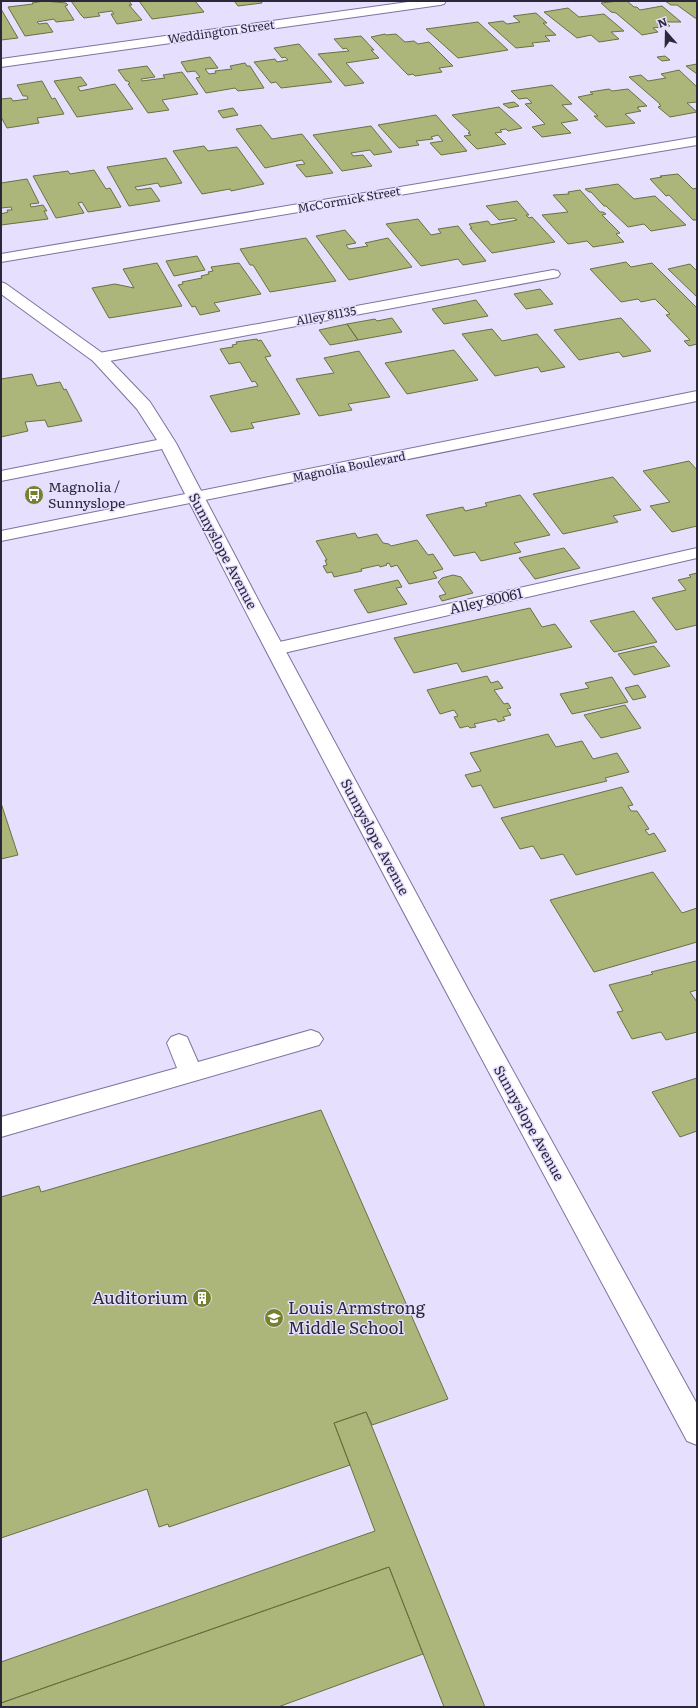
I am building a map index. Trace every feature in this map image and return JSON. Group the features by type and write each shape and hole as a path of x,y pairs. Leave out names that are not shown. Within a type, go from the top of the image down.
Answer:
{"street":[{"name":"Weddington Street","path":"1,63 440,1"},
{"name":"McCormick Street","path":"1,258 697,141"},
{"name":"Sunnyslope Avenue","path":"1,287 98,358 144,406 167,443 461,998 697,1432"},
{"name":"Magnolia Boulevard","path":"1,536 196,498 697,396"},
{"path":"1,476 167,443"}],"lane":[{"name":"Alley 81135","path":"98,358 553,274"},
{"name":"Alley 80061","path":"275,649 697,553"},
{"path":"1,1127 311,1039"},
{"path":"179,1043 191,1074"}],"building":[{"path":"44,1 66,3 68,5 65,6 74,20 56,22 54,19 37,22 39,24 47,23 53,32 25,36 8,7"},
{"path":"71,1 129,1 132,5 129,5 142,20 117,24 111,14 114,14 112,11 98,13 100,16 84,18"},
{"path":"139,1 195,1 204,12 152,19"},
{"path":"234,1 261,1 262,3 238,6"},
{"path":"627,1 640,10 662,6 681,22 665,22 670,26 653,28 658,32 642,35 616,13 611,12 601,3"},
{"path":"665,1 697,1 697,18 677,5 671,5"},
{"path":"568,8 579,17 604,14 624,31 611,32 619,39 599,42 591,35 577,38 544,12"},
{"path":"1,9 18,38 1,40"},
{"path":"536,13 547,23 543,23 556,35 545,36 550,41 532,43 534,46 516,48 488,23 503,21 507,24 520,22 513,16"},
{"path":"478,22 508,50 458,58 426,29"},
{"path":"385,34 396,34 405,42 414,41 418,44 429,42 453,66 439,68 442,72 415,76 413,74 408,75 371,37"},
{"path":"361,36 379,58 346,63 364,83 345,86 318,54 349,51 346,48 343,49 334,39"},
{"path":"299,44 332,82 281,88 276,82 271,83 254,62 275,59 277,62 288,60 285,57 282,58 274,48"},
{"path":"665,56 670,60 662,61 657,57"},
{"path":"210,57 218,68 205,69 209,74 216,73 215,71 232,69 230,66 245,63 247,66 250,66 264,88 238,91 235,88 206,93 196,78 200,77 195,71 187,72 181,62"},
{"path":"697,64 697,74 686,66"},
{"path":"147,66 155,77 141,79 142,81 165,78 163,75 182,72 198,94 162,100 169,110 148,113 128,84 130,83 126,81 118,70"},
{"path":"679,70 697,87 697,102 687,103 697,112 670,117 658,107 661,106 660,104 629,77 641,75 648,81 666,78 661,74"},
{"path":"81,77 87,85 78,87 80,91 115,84 133,109 77,117 54,81"},
{"path":"42,81 52,99 55,98 64,114 37,118 39,123 7,128 1,117 1,99 11,98 13,101 28,99 27,96 23,96 17,85"},
{"path":"552,85 572,104 562,105 578,120 561,123 571,133 542,137 532,127 545,124 525,104 532,103 527,98 519,99 511,91"},
{"path":"609,89 612,91 628,89 647,106 637,108 641,111 625,114 635,123 606,127 594,116 598,116 578,97 593,94 590,92"},
{"path":"514,102 519,106 509,108 503,104"},
{"path":"499,107 522,128 508,131 506,129 500,130 502,132 495,133 506,144 477,149 464,136 471,135 468,133 470,132 452,115"},
{"path":"233,108 238,115 223,118 218,111"},
{"path":"436,115 467,151 441,155 430,143 443,141 438,135 431,137 433,139 416,141 419,145 399,148 378,125"},
{"path":"261,125 272,139 302,134 333,173 306,177 296,165 305,164 302,160 265,168 236,129"},
{"path":"371,126 392,152 374,155 370,150 351,153 353,156 363,155 372,166 342,171 313,135"},
{"path":"204,146 208,151 237,147 264,184 231,191 230,189 202,194 173,151"},
{"path":"166,158 182,183 160,187 158,183 135,187 137,190 151,188 160,201 129,206 107,167"},
{"path":"94,170 106,189 110,188 121,207 88,212 82,202 78,203 84,213 56,218 33,176 68,171 70,174"},
{"path":"678,174 693,189 697,188 697,220 693,220 669,195 666,196 650,179"},
{"path":"27,179 39,203 30,204 31,207 43,205 47,211 44,211 48,219 1,225 1,214 8,212 7,210 12,210 11,207 1,208 1,183"},
{"path":"618,184 634,199 655,196 686,225 651,231 644,224 628,227 606,206 604,206 591,192 585,189"},
{"path":"580,190 600,212 606,214 602,215 620,233 616,234 624,242 593,247 587,241 568,244 542,215 568,212 553,195 569,194 568,192"},
{"path":"517,201 529,215 526,215 529,218 532,217 555,242 492,253 470,228 472,228 469,224 488,221 491,225 517,220 514,218 499,220 486,206"},
{"path":"418,219 431,235 441,233 438,229 458,226 486,261 463,265 458,259 421,266 386,224"},
{"path":"345,230 356,243 346,245 349,249 368,246 365,243 388,238 412,267 349,280 316,236"},
{"path":"306,238 336,281 270,292 253,265 250,265 240,249"},
{"path":"197,256 205,270 174,276 166,261"},
{"path":"626,262 631,267 652,263 697,308 697,344 689,346 684,341 690,340 666,315 670,314 655,299 641,302 638,299 621,302 590,269"},
{"path":"157,263 182,306 109,318 92,288 115,284 134,288 123,269"},
{"path":"239,263 261,294 214,303 220,311 200,315 195,306 192,307 178,285 183,284 182,282 202,278 201,276 209,274 208,272 213,271 211,267"},
{"path":"690,264 697,271 697,297 668,269"},
{"path":"540,289 553,304 526,309 514,294"},
{"path":"476,300 488,316 444,324 432,309"},
{"path":"392,318 402,332 358,340 347,324 375,319 377,321"},
{"path":"621,318 651,351 623,357 619,352 579,360 554,330"},
{"path":"347,324 358,340 330,345 319,330"},
{"path":"492,329 502,341 537,334 565,367 541,372 538,367 495,376 462,334"},
{"path":"257,339 258,341 261,340 271,356 265,357 300,414 251,423 254,428 231,432 210,396 258,386 255,381 252,382 240,362 229,364 220,349 233,347 232,345 237,344 236,342"},
{"path":"454,350 478,380 407,394 385,363"},
{"path":"359,351 390,397 348,404 352,410 319,416 296,379 334,373 324,358"},
{"path":"32,374 37,386 60,382 64,390 66,389 82,421 48,427 45,420 25,422 28,431 1,437 1,379"},
{"path":"689,461 697,470 697,526 672,532 650,506 670,502 643,471"},
{"path":"613,477 641,510 613,516 618,522 563,534 533,494"},
{"path":"520,495 550,535 514,543 521,552 481,561 475,552 454,556 426,515 463,507 465,511 487,506 485,503"},
{"path":"355,533 358,538 377,534 383,543 391,546 417,540 428,555 433,554 443,569 433,572 437,578 409,584 397,565 391,567 389,563 380,567 379,565 361,569 362,571 334,577 332,572 327,573 323,566 327,565 325,560 327,560 316,541"},
{"path":"564,548 580,568 535,579 519,558"},
{"path":"697,573 697,625 676,630 652,598 686,590 678,580 691,577 689,575"},
{"path":"453,575 461,577 473,593 442,601 439,596 446,594 438,582 442,578"},
{"path":"398,580 402,587 396,588 407,604 368,613 354,590"},
{"path":"530,608 542,627 555,624 572,647 462,672 457,663 414,673 394,638"},
{"path":"634,611 657,642 614,652 590,621"},
{"path":"654,646 670,666 634,675 618,654"},
{"path":"487,676 491,683 498,681 503,688 494,690 504,704 508,703 511,708 507,709 511,715 503,717 505,720 498,722 496,719 474,724 476,727 470,728 468,726 460,728 454,717 458,716 454,710 440,714 427,690"},
{"path":"612,677 628,702 572,714 560,694 589,688 585,683"},
{"path":"638,685 646,697 633,700 625,688"},
{"path":"625,705 641,728 601,738 584,715"},
{"path":"548,734 556,747 582,741 593,759 617,753 629,772 605,778 607,781 494,808 481,785 472,787 465,775 481,771 470,753"},
{"path":"622,787 633,805 628,806 631,811 637,811 649,829 645,830 649,835 654,833 666,851 576,875 563,854 541,859 533,846 520,849 501,818"},
{"path":"1,803 18,855 1,859"},
{"path":"653,872 682,913 697,908 697,942 594,972 550,900"},
{"path":"697,961 697,990 690,992 697,1002 697,1032 666,1040 661,1032 632,1039 617,1012 623,1011 609,985 653,974 651,972"},
{"path":"697,1078 697,1131 680,1137 652,1092"},
{"name":"Auditorium","path":"321,1110 448,1399 372,1425 366,1412 334,1423 350,1465 169,1527 168,1524 159,1527 147,1489 1,1538 1,1197 39,1186 41,1192"},
{"path":"366,1412 485,1707 444,1707 389,1567 1,1703 1,1662 375,1531 334,1423"},
{"path":"389,1567 423,1654 278,1707 1,1707 1,1703"}],"place":[{"name":"Magnolia / Sunnyslope","path":"34,495"},
{"name":"Auditorium","path":"202,1298"},
{"name":"Louis Armstrong Middle School","path":"274,1318"}]}
